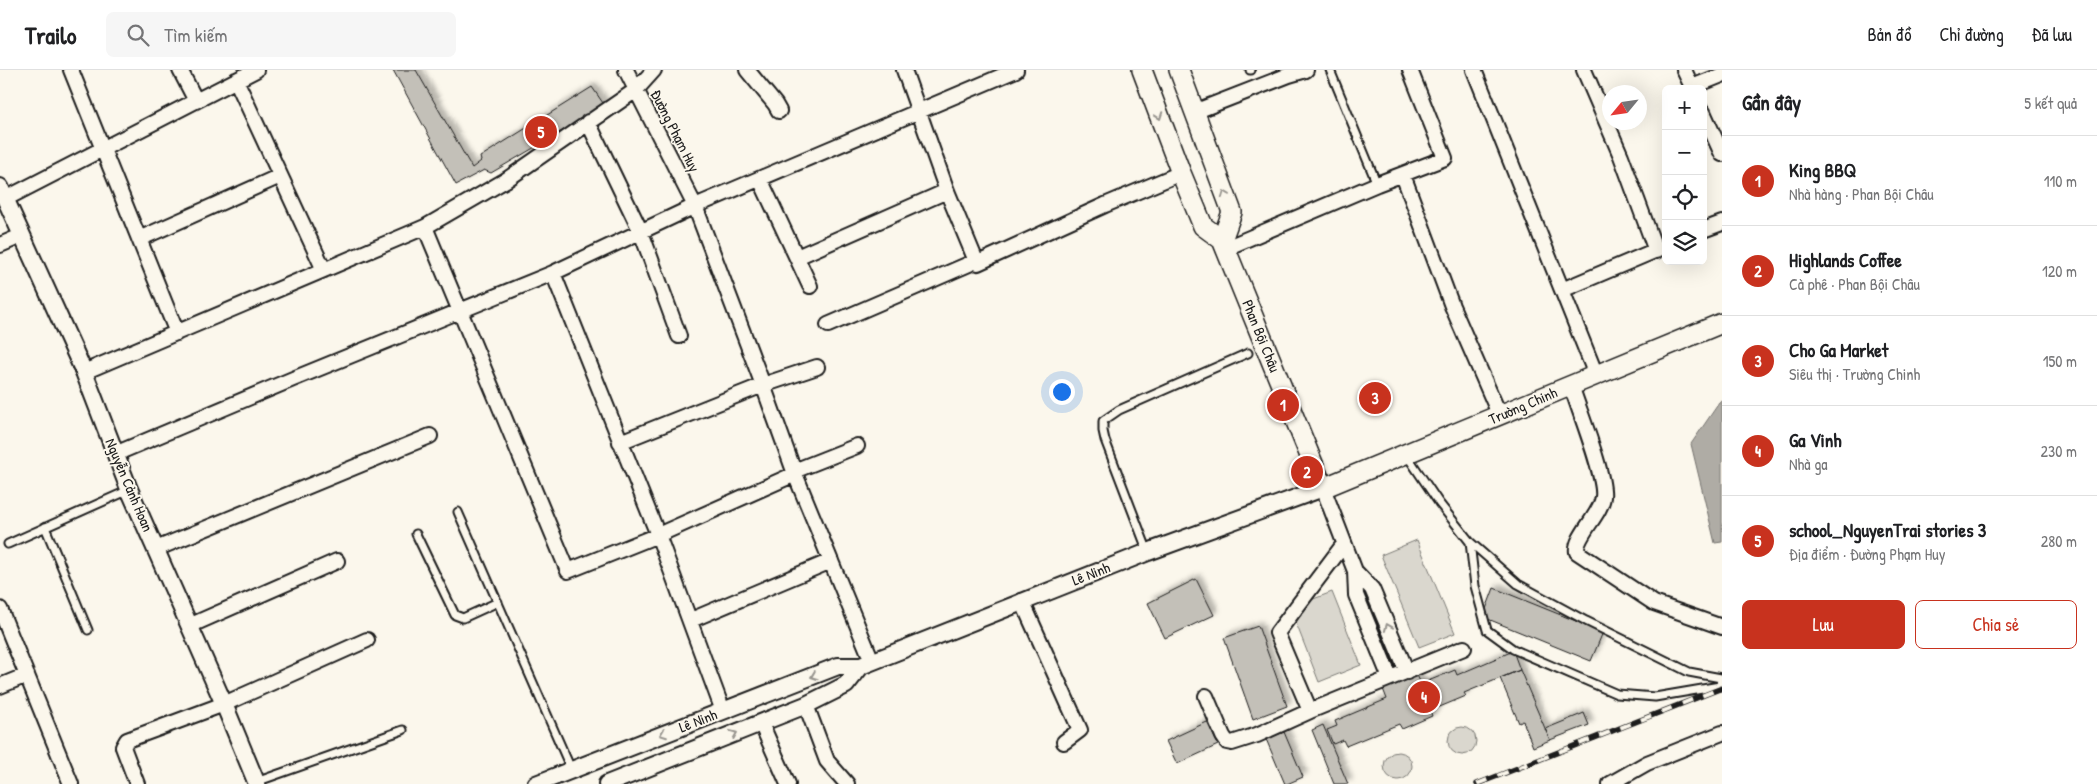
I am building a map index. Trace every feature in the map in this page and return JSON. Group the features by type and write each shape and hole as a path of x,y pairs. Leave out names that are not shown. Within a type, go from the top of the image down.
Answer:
{"main road":[{"name":"Phan Bội Châu","path":"1142,70 1203,226 1224,244 1323,488"},
{"path":"1178,70 1232,212 1224,244"},
{"name":"Trường Chinh","path":"1323,488 1722,323"}],"street":[{"path":"71,70 177,333"},
{"path":"180,70 196,101"},
{"name":"Đường Phạm Huy","path":"626,70 695,206 795,474 831,562 866,664"},
{"path":"84,372 426,226 506,180 636,90 654,70"},
{"path":"747,70 776,104 779,111"},
{"path":"904,70 948,191 976,261"},
{"path":"115,454 553,273 695,206 1016,70"},
{"path":"1194,112 1306,70"},
{"path":"1224,244 1445,158 1410,70"},
{"path":"1474,70 1596,374"},
{"path":"1562,290 1661,249 1584,70"},
{"path":"1684,70 1691,85"},
{"path":"2,196 102,149 252,71"},
{"path":"1699,85 1722,75"},
{"path":"236,80 324,270"},
{"path":"1707,121 1722,154"},
{"path":"588,122 641,232 679,336"},
{"path":"828,325 976,261 982,263 1105,205 1181,173"},
{"path":"1403,175 1455,314 1500,416"},
{"path":"139,239 280,176"},
{"path":"760,179 810,286"},
{"path":"797,257 948,191"},
{"name":"Nguyễn Cảnh Hoan","path":"2,196 84,372 129,489 224,704 256,783"},
{"path":"1707,228 1722,222"},
{"path":"426,226 568,571 658,535 795,474 799,469 858,446"},
{"path":"0,245 21,236"},
{"path":"553,273 691,620 723,711"},
{"path":"620,442 763,385 817,367"},
{"path":"1571,385 1603,486 1601,506 1578,545 1577,552 1654,603 1722,627"},
{"path":"156,549 430,436"},
{"path":"1323,488 1355,571 1356,595 1390,678"},
{"name":"Lê Ninh","path":"536,784 574,777 723,711 838,666 866,664 1022,600 1323,488"},
{"path":"1310,711 1277,633 1344,544"},
{"path":"189,626 337,561"},
{"path":"691,620 831,562"},
{"path":"1355,571 1372,589 1407,672"},
{"path":"1022,600 1080,730 1064,742"},
{"path":"0,609 71,784"},
{"path":"137,784 123,747 127,740 224,704 367,640"},
{"path":"1206,696 1223,736 1227,742 1232,743 1258,735 1310,711 1464,648"},
{"name":"Lê Ninh","path":"607,784 806,705 846,685 866,664"},
{"path":"0,686 27,675"},
{"path":"806,705 827,761 846,784"},
{"path":"760,723 788,784"},
{"path":"1610,784 1648,764 1722,732"}],"lane":[{"path":"1330,70 1377,184"},
{"path":"1148,552 1105,440 1102,431 1103,421 1119,410 1248,353"},
{"path":"1406,454 1439,503 1470,542 1518,584 1586,621 1688,672 1721,678 1720,686 1655,697 1617,694 1513,648 1488,630 1475,586 1470,542"},
{"path":"8,544 129,489"},
{"path":"458,512 574,777"},
{"path":"45,527 88,630"},
{"path":"416,534 456,615 462,618 498,602"},
{"path":"256,783 403,730"}],"shaded area":[{"path":"1722,401 1722,542 1715,543 1691,444"},
{"path":"1417,540 1455,633 1419,647 1381,555"},
{"path":"1332,592 1361,665 1319,682 1296,623 1308,601"},
{"path":"1462,727 1472,731 1476,741 1472,751 1462,755 1452,751 1448,741 1452,731"},
{"path":"1398,752 1408,756 1412,766 1408,776 1398,780 1388,776 1384,766 1388,756"}],"building":[{"path":"393,70 416,70 472,168 481,161 480,157 592,87 605,106 491,173 484,170 456,185"},
{"path":"1196,579 1214,615 1165,638 1148,603"},
{"path":"1494,588 1603,632 1591,661 1483,617"},
{"path":"1258,626 1287,706 1253,719 1224,638"},
{"path":"1513,651 1520,670 1464,693 1466,696 1430,711 1432,716 1402,729 1399,724 1346,746 1343,740 1333,744 1327,730 1337,726 1335,721 1387,699 1383,689 1417,675 1421,684 1455,670 1457,675"},
{"path":"1520,670 1550,740 1533,747 1523,721 1519,723 1500,678"},
{"path":"1584,713 1589,725 1550,740 1545,729"},
{"path":"1207,722 1218,745 1177,764 1166,741"},
{"path":"1323,725 1348,784 1334,784 1312,730"},
{"path":"1284,732 1303,777 1287,784 1285,784 1266,739"}],"railway":[{"path":"1477,784 1722,688"}],"place":[{"name":"school_NguyenTrai stories 3","path":"541,132"},
{"name":"Cho Ga Market","path":"1375,398"},
{"name":"King BBQ","path":"1283,405"},
{"name":"Highlands Coffee","path":"1307,472"},
{"name":"Ga Vinh","path":"1424,697"}]}
